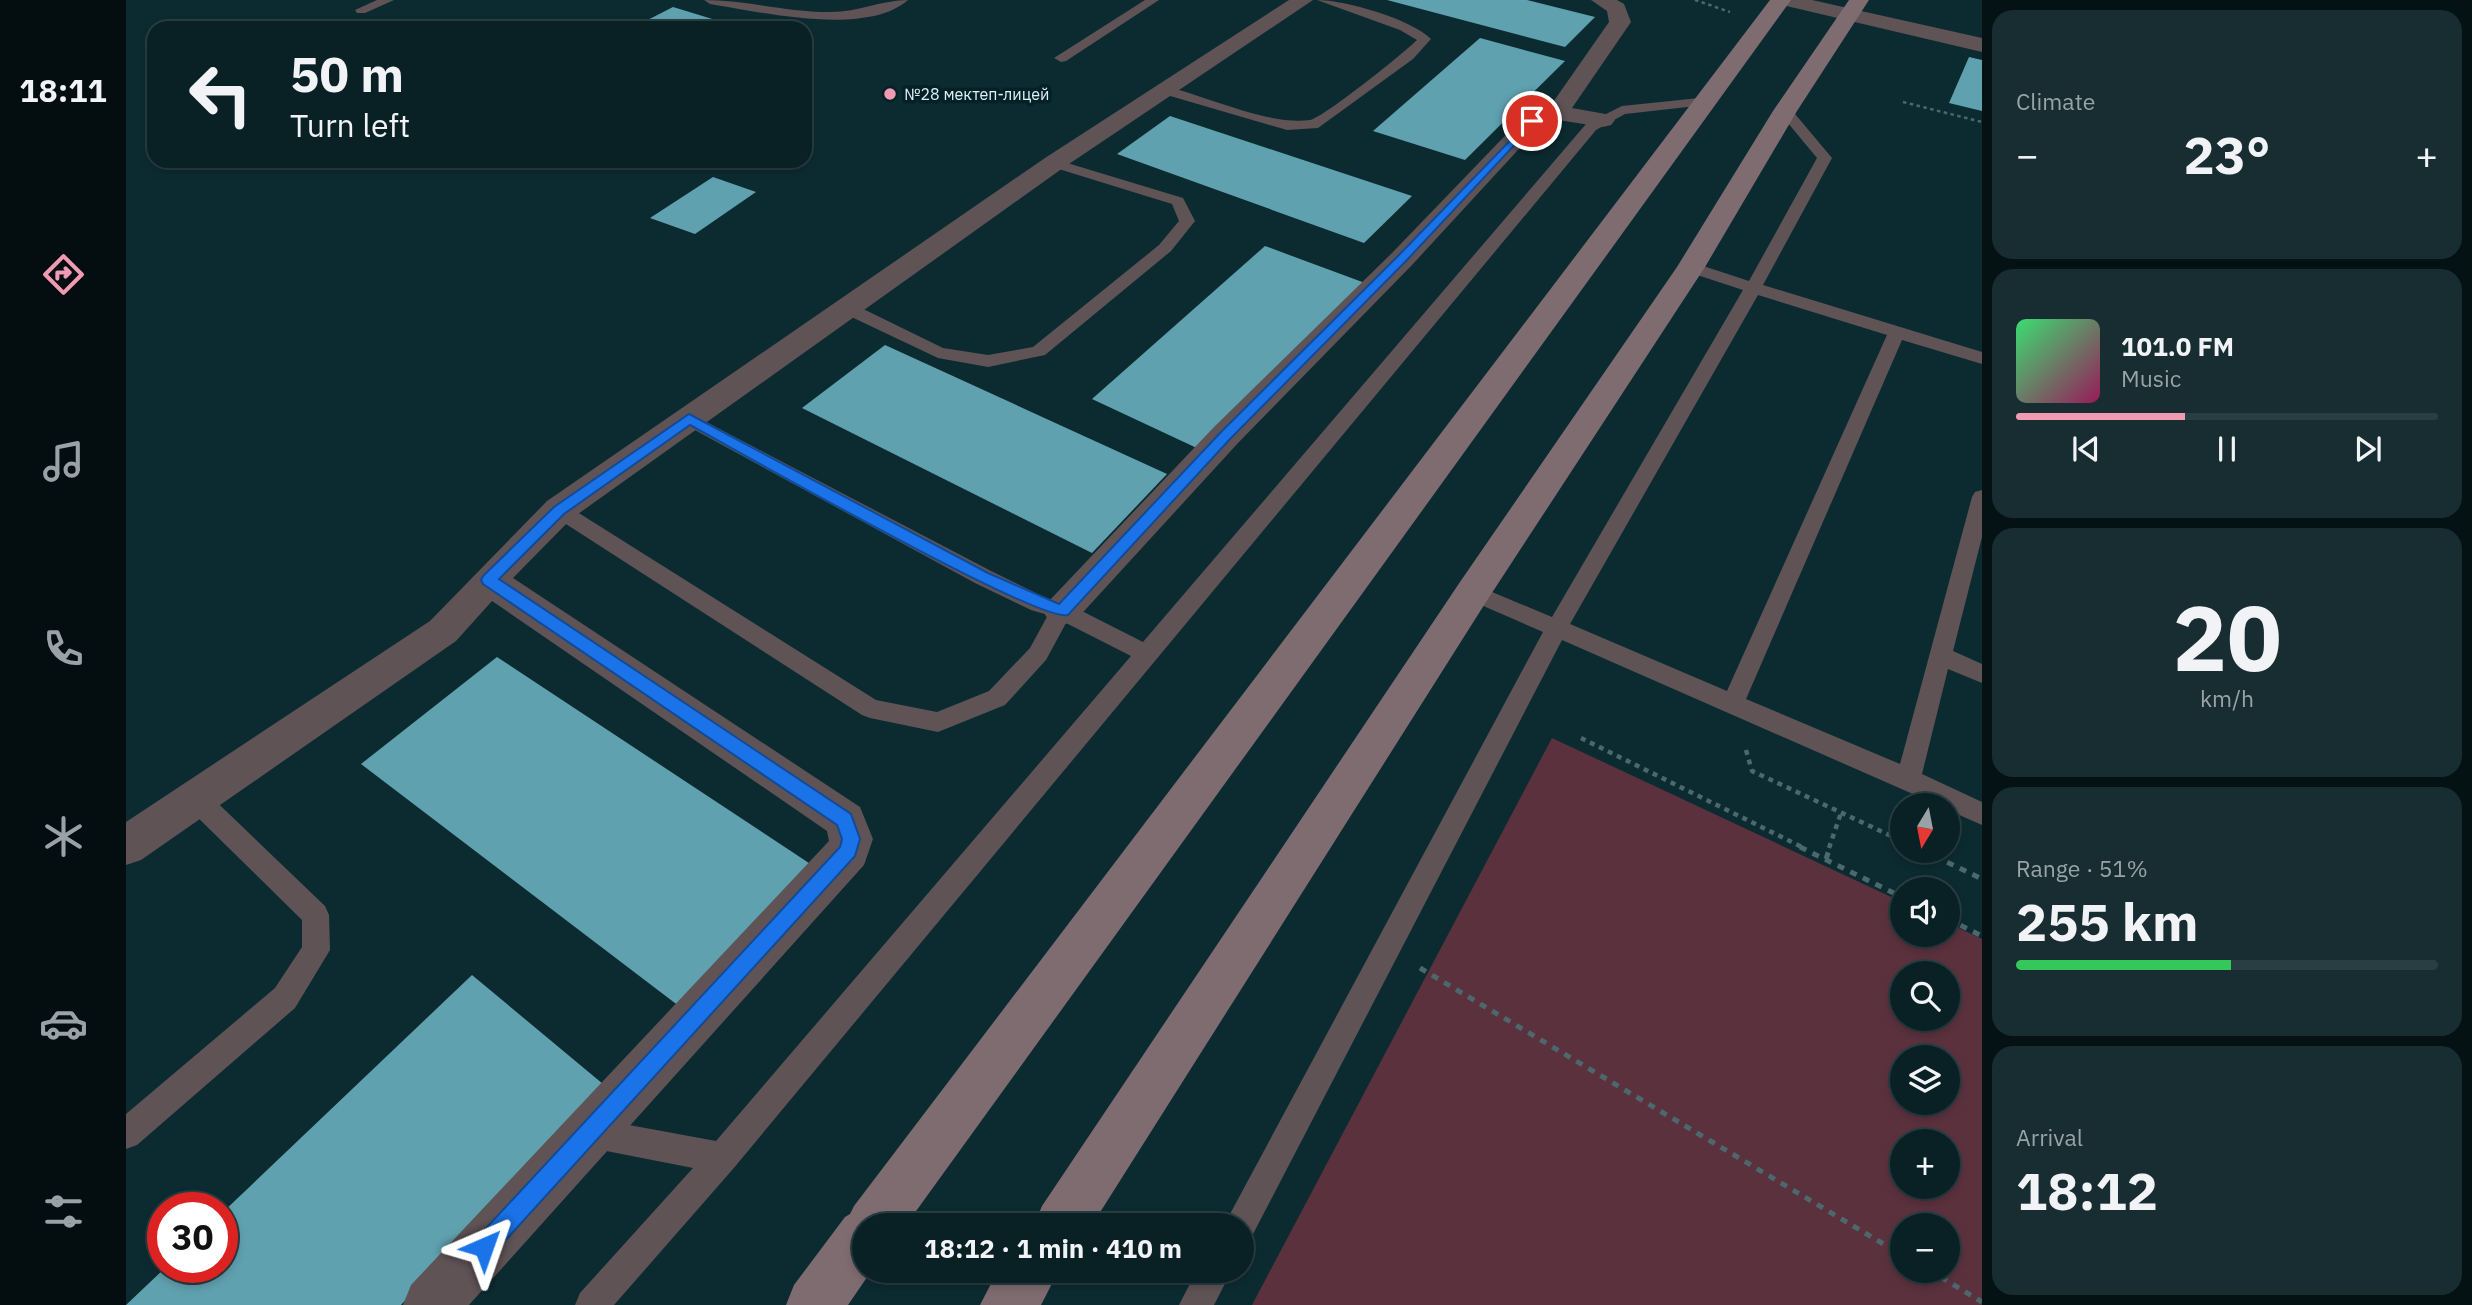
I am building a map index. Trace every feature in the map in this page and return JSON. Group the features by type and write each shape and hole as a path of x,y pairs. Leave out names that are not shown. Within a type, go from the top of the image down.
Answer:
{"street":[{"path":"126,846 194,797 443,631 559,510 1054,163 1303,0"},
{"path":"1557,113 1620,22 1617,8 1601,0"},
{"path":"882,1213 1783,0 1854,7 1982,46"},
{"path":"1068,1213 1472,592 1691,267 1785,111 1854,7"},
{"path":"1062,611 1226,435 1402,258 1532,121 1557,113 1604,120"},
{"path":"430,1305 848,851 851,839 845,820 489,580"},
{"path":"814,1305 852,1253"},
{"path":"1009,1305 1023,1283"}],"lane":[{"path":"361,10 388,0"},
{"path":"710,0 832,17 860,16 902,0"},
{"path":"1061,58 1153,0"},
{"path":"1165,90 1287,126 1318,124 1408,56 1425,39 1404,27 1323,0"},
{"path":"592,1305 722,1158 1591,127 1622,110 1709,101"},
{"path":"1247,1213 1556,629 1825,158 1785,111"},
{"path":"847,309 938,353 988,361 1039,351 1095,308 1165,248 1187,221 1178,201 1054,163"},
{"path":"1691,267 1982,358"},
{"path":"1732,705 1897,332"},
{"path":"689,419 983,577 1039,604 1062,611 1147,654"},
{"path":"1908,779 1982,497"},
{"path":"559,510 870,708 938,722 998,698 1038,654 1062,611"},
{"path":"1472,592 1908,779 1982,814"},
{"path":"1942,656 1982,674"},
{"path":"126,1134 285,998 316,950 314,915 194,797"},
{"path":"589,1132 722,1158"},
{"path":"1196,1305 1209,1283"}],"path":[{"path":"1903,102 1982,122"},
{"path":"1732,705 1752,771 1890,835"},
{"path":"1581,738 1890,891"},
{"path":"1826,859 1841,813"},
{"path":"1949,863 1982,879"},
{"path":"1960,925 1982,936"},
{"path":"1389,949 1890,1248"},
{"path":"1951,1283 1982,1302"}],"shaded area":[{"path":"1552,738 1890,896 1890,947 1960,947 1960,929 1982,939 1982,1305 1252,1305"}],"building":[{"path":"1387,0 1527,0 1595,17 1565,47"},
{"path":"673,7 719,21 646,21"},
{"path":"1480,38 1565,61 1465,160 1373,131"},
{"path":"1969,57 1982,60 1982,111 1949,103"},
{"path":"1170,116 1412,196 1364,243 1117,154"},
{"path":"713,177 756,192 695,234 650,218"},
{"path":"1265,246 1365,283 1201,450 1092,399"},
{"path":"885,345 1167,474 1092,553 802,408"},
{"path":"497,657 818,869 688,1013 361,764"},
{"path":"472,975 603,1084 401,1305 126,1305 149,1283 238,1283 238,1198"}],"place":[{"name":"№28 мектеп-лицей","path":"890,94"}],"route":[{"path":"484,1247 848,851 851,839 845,820 489,580 559,510 689,419 983,577 1039,604 1062,611 1226,435 1402,258 1532,121"}]}
